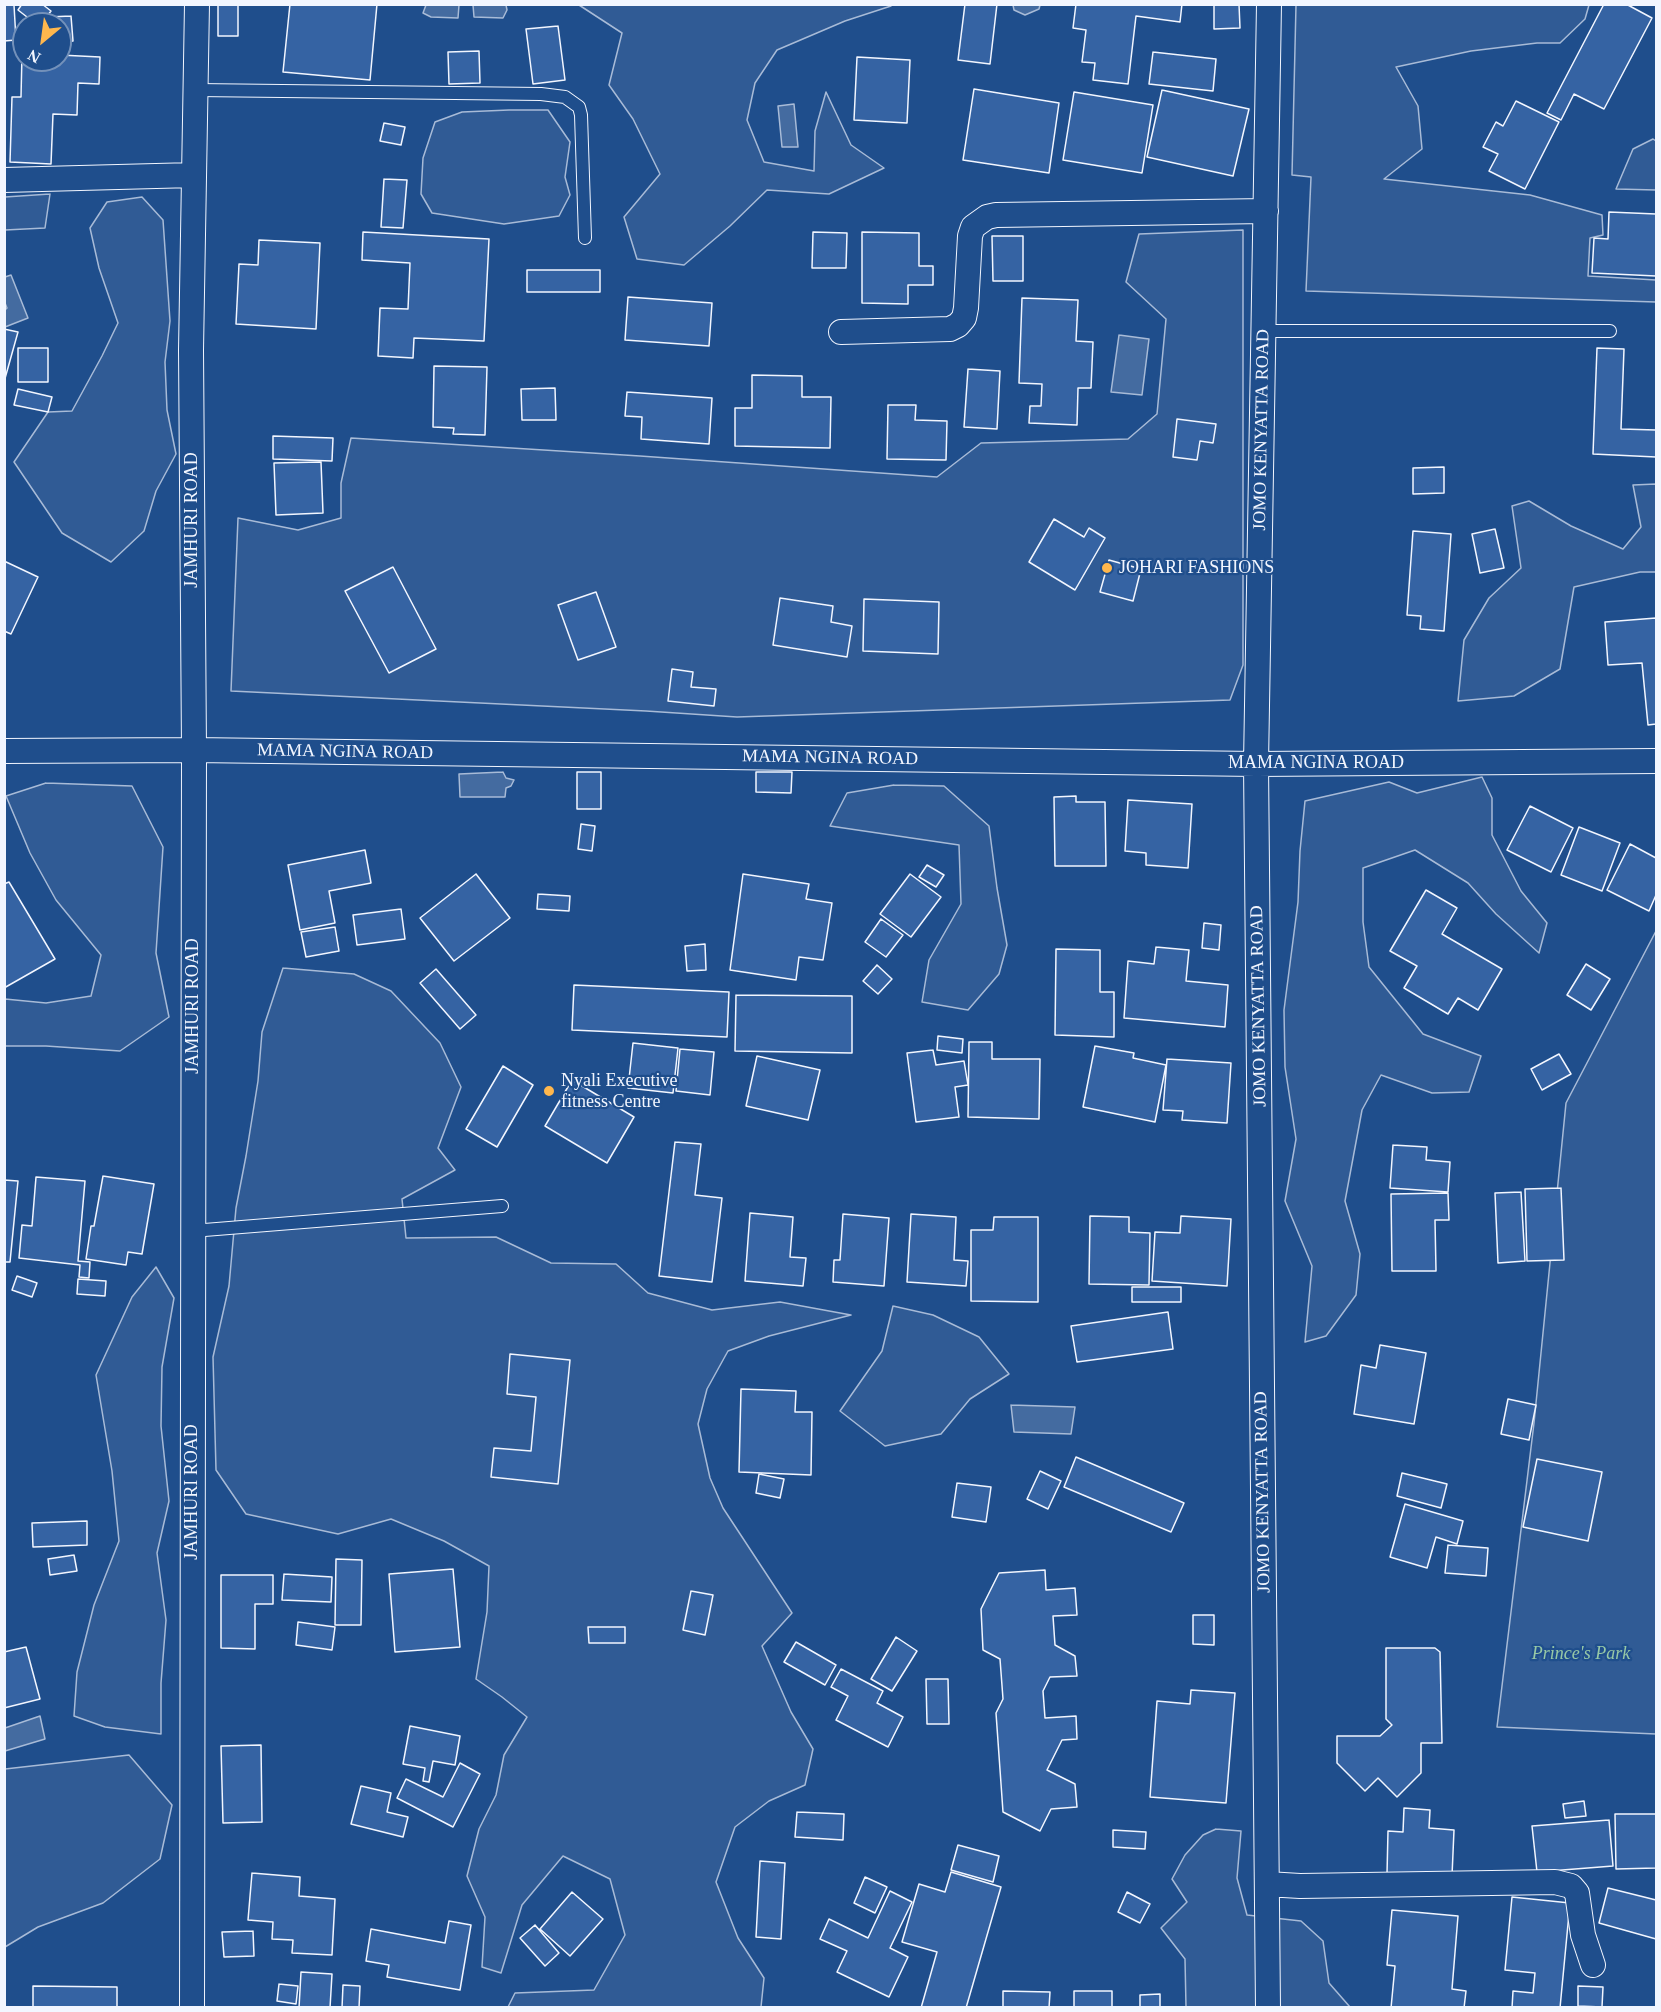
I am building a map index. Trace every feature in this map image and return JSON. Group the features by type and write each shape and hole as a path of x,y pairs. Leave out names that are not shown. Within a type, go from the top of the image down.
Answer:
{"street":[{"name":"JAMHURI ROAD","path":"192,2007 194,750 191,350 197,4"},
{"name":"JOMO KENYATTA ROAD","path":"1268,2007 1256,764 1269,4"},
{"path":"4,180 194,175"},
{"path":"841,332 950,329 958,325 964,318 968,298 970,236 973,228 987,217 1266,211"},
{"name":"MAMA NGINA ROAD","path":"4,751 194,750 1256,764 1656,761"},
{"path":"1267,1884 1300,1886 1555,1882 1571,1886 1577,1893 1583,1935 1593,1965"}],"lane":[{"path":"196,90 541,94 565,98 579,108 581,115 585,238"},
{"path":"1263,331 1611,331"},
{"path":"192,1231 502,1206"}],"shaded area":[{"path":"1013,4 1040,5 1039,9 1025,15 1014,10"},
{"path":"426,5 459,5 458,18 431,17 423,13"},
{"path":"473,5 506,5 507,10 503,18 474,17"},
{"path":"579,5 891,6 845,21 777,50 755,83 747,120 764,162 814,171 815,131 826,92 851,145 884,168 829,194 767,190 730,226 684,265 637,259 624,217 660,174 633,119 609,85 622,33"},
{"path":"1296,5 1589,5 1585,19 1560,43 1537,43 1471,51 1396,67 1418,106 1422,149 1384,179 1530,195 1602,215 1603,235 1590,238 1588,276 1656,280 1656,302 1306,291 1311,177 1292,175"},
{"path":"794,104 798,147 782,147 778,106"},
{"path":"548,110 570,142 565,177 570,195 559,216 504,224 432,213 421,194 423,158 435,122 462,112"},
{"path":"1653,139 1656,141 1656,190 1616,189 1633,149"},
{"path":"50,194 45,228 5,230 5,197"},
{"path":"142,197 163,220 170,321 165,362 167,410 176,454 156,491 144,531 111,562 62,533 14,462 48,412 72,411 118,323 99,268 90,228 107,202"},
{"path":"1243,230 1243,665 1230,700 737,717 231,691 238,518 298,530 341,518 341,483 351,438 937,477 981,443 1128,439 1157,414 1166,319 1126,282 1139,234"},
{"path":"11,275 28,318 5,327 7,308 5,277"},
{"path":"1119,335 1149,339 1142,395 1111,392"},
{"path":"1656,484 1656,572 1640,572 1574,587 1560,669 1514,696 1458,701 1464,640 1489,598 1521,568 1512,506 1529,501 1571,526 1623,549 1641,527 1633,485"},
{"path":"503,772 506,778 514,780 511,786 506,788 505,797 460,797 459,774"},
{"path":"1482,777 1492,798 1492,835 1521,891 1547,923 1539,953 1496,914 1468,883 1415,850 1363,868 1363,922 1369,967 1423,1034 1481,1056 1469,1092 1432,1093 1381,1075 1362,1110 1345,1201 1360,1254 1356,1295 1326,1336 1305,1342 1312,1266 1285,1201 1296,1139 1285,1067 1284,1010 1298,902 1305,801 1389,782 1417,793"},
{"path":"46,783 132,786 163,847 156,953 169,1017 120,1051 5,1046 5,999 46,1003 91,996 101,955 56,900 30,853 6,796"},
{"path":"894,785 944,786 989,826 1007,945 999,974 968,1010 922,1002 929,960 961,904 959,845 830,826 847,793"},
{"name":"Prince's Park","path":"1656,931 1656,1734 1497,1727 1534,1423 1566,1103"},
{"path":"283,968 354,974 391,991 440,1043 461,1087 438,1148 455,1170 402,1199 406,1238 496,1237 551,1263 616,1264 648,1293 712,1310 780,1302 851,1315 769,1336 728,1351 707,1389 698,1424 710,1478 723,1508 792,1613 762,1646 791,1712 813,1749 805,1785 769,1801 735,1827 716,1882 738,1938 764,1978 761,2007 508,2007 515,1993 594,1990 625,1935 610,1879 563,1856 522,1905 501,1973 482,1967 485,1917 467,1876 479,1829 496,1795 504,1755 527,1717 476,1679 487,1612 489,1566 444,1541 391,1519 338,1534 246,1514 216,1470 213,1357 229,1286 236,1208 258,1081 262,1032"},
{"path":"156,1267 174,1298 162,1367 161,1426 169,1501 157,1553 166,1620 161,1683 161,1734 105,1727 74,1716 77,1672 94,1605 119,1541 112,1471 96,1375 132,1297"},
{"path":"893,1306 933,1315 979,1337 1009,1374 970,1399 941,1434 885,1446 840,1411 882,1351"},
{"path":"1011,1405 1075,1407 1071,1434 1014,1432"},
{"path":"40,1716 45,1739 5,1751 5,1728"},
{"path":"129,1755 172,1805 160,1859 103,1903 38,1927 5,1947 5,1769"},
{"path":"1216,1829 1241,1831 1237,1878 1247,1915 1301,1921 1323,1941 1329,1983 1350,2007 1186,2007 1185,1959 1161,1928 1187,1902 1172,1879 1185,1855 1203,1835"}],"building":[{"path":"22,4 42,4 51,11 21,12 18,10"},
{"path":"218,4 238,4 238,36 218,36"},
{"path":"290,4 377,4 370,80 283,72"},
{"path":"965,4 997,4 990,64 958,60"},
{"path":"1076,4 1182,4 1180,22 1136,16 1128,84 1093,80 1095,63 1082,62 1086,30 1073,28"},
{"path":"1214,4 1239,4 1240,28 1214,29"},
{"path":"1604,4 1626,4 1652,18 1604,109 1574,94 1561,120 1547,113"},
{"path":"4,5 14,5 12,40 4,41"},
{"path":"558,26 565,80 533,84 526,29"},
{"path":"479,51 480,83 449,84 448,52"},
{"path":"1153,52 1216,59 1213,91 1149,84"},
{"path":"72,56 100,57 99,84 78,83 77,115 53,114 51,164 10,162 12,97 21,97 22,72 72,72"},
{"path":"857,57 910,60 907,123 854,120"},
{"path":"974,89 1059,103 1049,173 963,160"},
{"path":"1162,90 1249,109 1233,176 1147,157"},
{"path":"1074,92 1153,105 1142,173 1063,160"},
{"path":"1516,101 1559,122 1525,189 1489,171 1498,154 1483,147 1496,122 1503,126"},
{"path":"384,123 405,127 401,145 380,141"},
{"path":"384,179 407,180 403,228 381,227"},
{"path":"1609,212 1656,214 1656,276 1592,273 1594,238 1608,239"},
{"path":"363,232 489,239 484,341 414,338 413,358 378,356 380,308 408,309 410,263 362,260"},
{"path":"813,232 847,233 846,268 812,268"},
{"path":"862,232 919,233 919,266 933,266 933,285 908,285 908,304 862,303"},
{"path":"992,236 1023,236 1023,281 993,281"},
{"path":"259,240 320,243 316,329 236,324 239,264 258,265"},
{"path":"527,270 600,270 600,292 527,292"},
{"path":"628,297 712,303 709,346 625,340"},
{"path":"1022,298 1078,300 1076,341 1093,342 1091,388 1078,388 1077,425 1029,423 1030,406 1041,406 1042,384 1019,383"},
{"path":"4,329 18,332 4,382"},
{"path":"18,348 48,348 48,382 18,382"},
{"path":"1597,348 1624,349 1621,429 1656,430 1656,457 1593,454"},
{"path":"434,366 487,367 485,435 453,434 454,428 433,427"},
{"path":"968,369 1000,371 997,429 964,427"},
{"path":"752,375 802,376 802,397 831,397 830,448 735,446 735,408 752,408"},
{"path":"555,388 556,420 522,420 521,389"},
{"path":"18,389 52,397 48,412 14,405"},
{"path":"627,392 712,398 709,444 641,439 642,417 625,416"},
{"path":"888,405 916,405 915,420 947,421 946,460 887,459"},
{"path":"1177,419 1216,424 1213,443 1200,441 1197,460 1173,457"},
{"path":"273,436 333,438 332,461 273,459"},
{"path":"321,462 323,513 276,515 274,463"},
{"path":"1444,467 1444,493 1413,494 1413,468"},
{"path":"1054,519 1084,537 1089,528 1105,538 1075,590 1029,562"},
{"path":"1495,529 1504,568 1480,573 1472,534"},
{"path":"1413,531 1451,534 1444,631 1420,629 1421,616 1407,615"},
{"path":"1109,560 1141,569 1133,601 1100,592"},
{"path":"4,561 38,577 11,634 4,631"},
{"path":"393,567 436,649 389,673 345,591"},
{"path":"596,592 616,647 578,660 558,605"},
{"path":"780,598 833,606 831,622 852,626 847,657 773,645"},
{"path":"864,599 939,602 938,654 863,651"},
{"path":"1656,618 1656,724 1648,725 1642,663 1608,665 1605,622"},
{"path":"672,669 693,672 691,687 716,689 714,706 668,701"},
{"path":"577,772 601,772 601,809 577,809"},
{"path":"756,772 792,772 791,793 756,792"},
{"path":"1076,796 1076,802 1105,802 1106,866 1055,866 1054,797"},
{"path":"1128,800 1192,804 1188,868 1146,865 1146,853 1125,851"},
{"path":"1530,806 1573,828 1551,872 1507,850"},
{"path":"581,824 595,826 592,851 578,849"},
{"path":"1579,827 1620,843 1602,891 1561,875"},
{"path":"1630,844 1656,858 1656,895 1649,911 1607,890"},
{"path":"365,850 371,883 329,891 335,923 300,930 288,865"},
{"path":"927,865 944,875 936,887 919,877"},
{"path":"476,874 510,918 454,961 420,918"},
{"path":"743,874 809,884 806,899 832,903 823,960 799,957 796,980 730,970"},
{"path":"910,874 941,897 911,937 880,914"},
{"path":"9,882 55,959 4,988 4,884"},
{"path":"1426,890 1457,908 1442,934 1502,969 1478,1010 1458,998 1448,1014 1404,988 1417,966 1390,951"},
{"path":"538,894 570,896 569,911 537,909"},
{"path":"401,909 405,939 357,945 353,915"},
{"path":"881,919 903,935 886,957 865,942"},
{"path":"1204,923 1221,925 1219,950 1202,948"},
{"path":"335,927 339,951 306,957 301,932"},
{"path":"705,944 706,970 687,971 685,946"},
{"path":"1156,947 1189,950 1186,981 1228,985 1225,1027 1124,1018 1128,961 1154,964"},
{"path":"1056,949 1100,950 1100,992 1114,992 1114,1037 1055,1035"},
{"path":"1586,964 1610,979 1591,1010 1567,995"},
{"path":"877,965 892,979 878,994 863,981"},
{"path":"436,969 476,1015 460,1029 420,983"},
{"path":"574,985 729,992 727,1037 572,1030"},
{"path":"736,995 852,996 852,1053 735,1051"},
{"path":"938,1036 963,1039 962,1053 937,1050"},
{"path":"969,1042 992,1042 992,1059 1040,1059 1039,1119 968,1117"},
{"path":"633,1043 678,1048 673,1093 628,1088"},
{"path":"1095,1046 1134,1053 1133,1058 1166,1065 1155,1122 1083,1107"},
{"path":"680,1049 714,1052 710,1095 676,1091"},
{"path":"933,1050 936,1065 964,1061 968,1085 955,1087 959,1117 916,1122 907,1053"},
{"path":"1559,1054 1571,1074 1542,1090 1531,1069"},
{"path":"757,1056 820,1070 808,1120 746,1106"},
{"path":"1167,1059 1231,1063 1227,1123 1182,1120 1183,1111 1163,1110"},
{"path":"503,1066 533,1085 497,1147 466,1129"},
{"path":"572,1080 634,1117 607,1163 545,1126"},
{"path":"675,1142 701,1144 695,1195 722,1198 712,1282 659,1276"},
{"path":"1393,1145 1427,1147 1426,1160 1450,1162 1448,1192 1390,1188"},
{"path":"103,1176 154,1184 142,1254 128,1252 126,1265 86,1259"},
{"path":"36,1177 85,1181 78,1261 90,1262 89,1278 79,1277 80,1265 19,1258 22,1225 32,1226"},
{"path":"4,1180 18,1181 10,1262 4,1262"},
{"path":"1561,1188 1564,1260 1527,1261 1525,1189"},
{"path":"1521,1192 1525,1261 1498,1263 1495,1193"},
{"path":"1448,1193 1449,1220 1435,1220 1436,1271 1392,1271 1391,1194"},
{"path":"750,1213 793,1217 790,1257 806,1258 803,1286 745,1281"},
{"path":"843,1214 889,1218 884,1286 833,1282 834,1260 840,1260"},
{"path":"911,1214 956,1217 954,1260 968,1261 966,1286 907,1282"},
{"path":"1090,1216 1129,1217 1129,1232 1150,1233 1149,1285 1089,1284"},
{"path":"1181,1216 1231,1219 1227,1286 1152,1281 1155,1232 1180,1233"},
{"path":"994,1217 1038,1217 1038,1302 971,1301 971,1230 993,1230"},
{"path":"17,1276 37,1283 32,1297 12,1290"},
{"path":"78,1279 106,1281 105,1296 77,1294"},
{"path":"1132,1287 1181,1287 1181,1302 1132,1302"},
{"path":"1168,1312 1173,1349 1077,1362 1071,1326"},
{"path":"1380,1345 1426,1353 1414,1424 1354,1414 1361,1365 1376,1368"},
{"path":"510,1354 570,1360 558,1484 491,1477 494,1448 531,1451 536,1397 507,1394"},
{"path":"741,1389 796,1391 795,1412 812,1412 811,1475 739,1472"},
{"path":"1508,1399 1536,1405 1529,1440 1501,1434"},
{"path":"1076,1457 1184,1503 1171,1532 1064,1487"},
{"path":"1537,1459 1602,1472 1588,1541 1523,1527"},
{"path":"1040,1471 1061,1481 1048,1509 1027,1499"},
{"path":"1402,1473 1447,1484 1441,1508 1397,1496"},
{"path":"759,1474 784,1479 780,1498 756,1493"},
{"path":"957,1483 991,1487 986,1522 952,1517"},
{"path":"1405,1504 1463,1521 1457,1544 1436,1537 1427,1568 1390,1557"},
{"path":"87,1521 87,1545 33,1547 32,1523"},
{"path":"1448,1545 1488,1548 1486,1576 1445,1573"},
{"path":"74,1555 77,1571 50,1575 48,1559"},
{"path":"336,1559 362,1560 361,1625 335,1625"},
{"path":"453,1569 460,1647 395,1652 389,1574"},
{"path":"1045,1570 1046,1590 1075,1588 1077,1615 1053,1616 1055,1645 1075,1656 1077,1676 1050,1677 1043,1691 1045,1718 1076,1716 1077,1739 1062,1740 1047,1770 1075,1784 1077,1807 1051,1809 1040,1831 1003,1812 996,1713 1003,1699 1000,1659 983,1650 981,1609 999,1573"},
{"path":"284,1574 332,1577 331,1602 282,1600"},
{"path":"221,1575 273,1575 273,1604 255,1604 255,1649 221,1648"},
{"path":"691,1591 713,1595 705,1635 683,1630"},
{"path":"1193,1615 1214,1615 1214,1645 1193,1644"},
{"path":"298,1622 335,1627 332,1650 296,1645"},
{"path":"588,1627 625,1627 625,1643 589,1643"},
{"path":"896,1637 917,1651 892,1691 871,1679"},
{"path":"796,1642 836,1665 825,1685 784,1662"},
{"path":"26,1647 40,1699 4,1708 4,1652"},
{"path":"1386,1648 1435,1648 1440,1652 1442,1743 1421,1743 1421,1773 1397,1797 1378,1778 1365,1791 1337,1763 1337,1736 1380,1736 1392,1725 1386,1719"},
{"path":"841,1669 883,1691 877,1703 903,1717 888,1747 836,1720 848,1696 831,1687"},
{"path":"926,1679 948,1679 949,1724 927,1724"},
{"path":"1191,1690 1235,1693 1226,1803 1150,1797 1157,1701 1190,1704"},
{"path":"410,1726 460,1736 455,1765 433,1761 429,1782 423,1781 425,1768 403,1764"},
{"path":"261,1745 262,1822 223,1823 221,1746"},
{"path":"460,1763 480,1774 453,1827 397,1798 406,1779 443,1797"},
{"path":"361,1786 391,1793 387,1812 408,1817 403,1837 351,1824"},
{"path":"1584,1801 1586,1816 1565,1818 1563,1804"},
{"path":"1404,1808 1430,1810 1429,1828 1454,1830 1452,1876 1387,1874 1388,1831 1403,1832"},
{"path":"797,1812 844,1814 843,1840 795,1837"},
{"path":"1615,1814 1656,1814 1656,1868 1616,1869"},
{"path":"1609,1820 1613,1866 1537,1872 1532,1826"},
{"path":"1113,1830 1146,1832 1145,1849 1113,1847"},
{"path":"958,1845 999,1856 993,1882 951,1870"},
{"path":"760,1861 785,1863 781,1939 756,1937"},
{"path":"951,1872 1001,1887 966,2008 921,2008 937,1952 902,1942 919,1884 945,1892"},
{"path":"252,1873 300,1877 299,1896 335,1899 332,1955 292,1953 293,1940 272,1939 273,1922 248,1920"},
{"path":"865,1877 887,1887 875,1913 854,1903"},
{"path":"1608,1888 1656,1900 1656,1939 1599,1923"},
{"path":"890,1891 912,1902 890,1948 908,1957 889,1997 837,1972 847,1951 820,1939 829,1919 868,1938"},
{"path":"572,1892 603,1919 570,1956 540,1929"},
{"path":"1127,1892 1150,1904 1140,1923 1118,1912"},
{"path":"1512,1897 1570,1903 1560,2008 1512,2008 1513,1991 1533,1993 1535,1973 1505,1970"},
{"path":"1392,1910 1458,1916 1452,1989 1466,1991 1464,2008 1391,2008 1395,1966 1387,1965"},
{"path":"449,1921 471,1925 460,1990 387,1977 389,1965 366,1961 371,1929 445,1943"},
{"path":"535,1925 559,1953 545,1966 520,1938"},
{"path":"253,1931 254,1956 224,1957 222,1932"},
{"path":"301,1972 332,1974 330,2008 299,2008"},
{"path":"279,1984 298,1986 296,2004 277,2001"},
{"path":"343,1985 360,1986 359,2008 342,2008"},
{"path":"33,1986 117,1987 117,2008 33,2008"},
{"path":"1578,1986 1603,1987 1602,2007 1578,2006"},
{"path":"1003,1991 1050,1992 1049,2008 1003,2008"},
{"path":"1074,1991 1112,1991 1112,2008 1074,2008"},
{"path":"1160,1994 1160,2008 1140,2008 1140,1995"}],"place":[{"name":"JOHARI FASHIONS","path":"1107,568"},
{"name":"Nyali Executive fitness Centre","path":"549,1091"}]}
